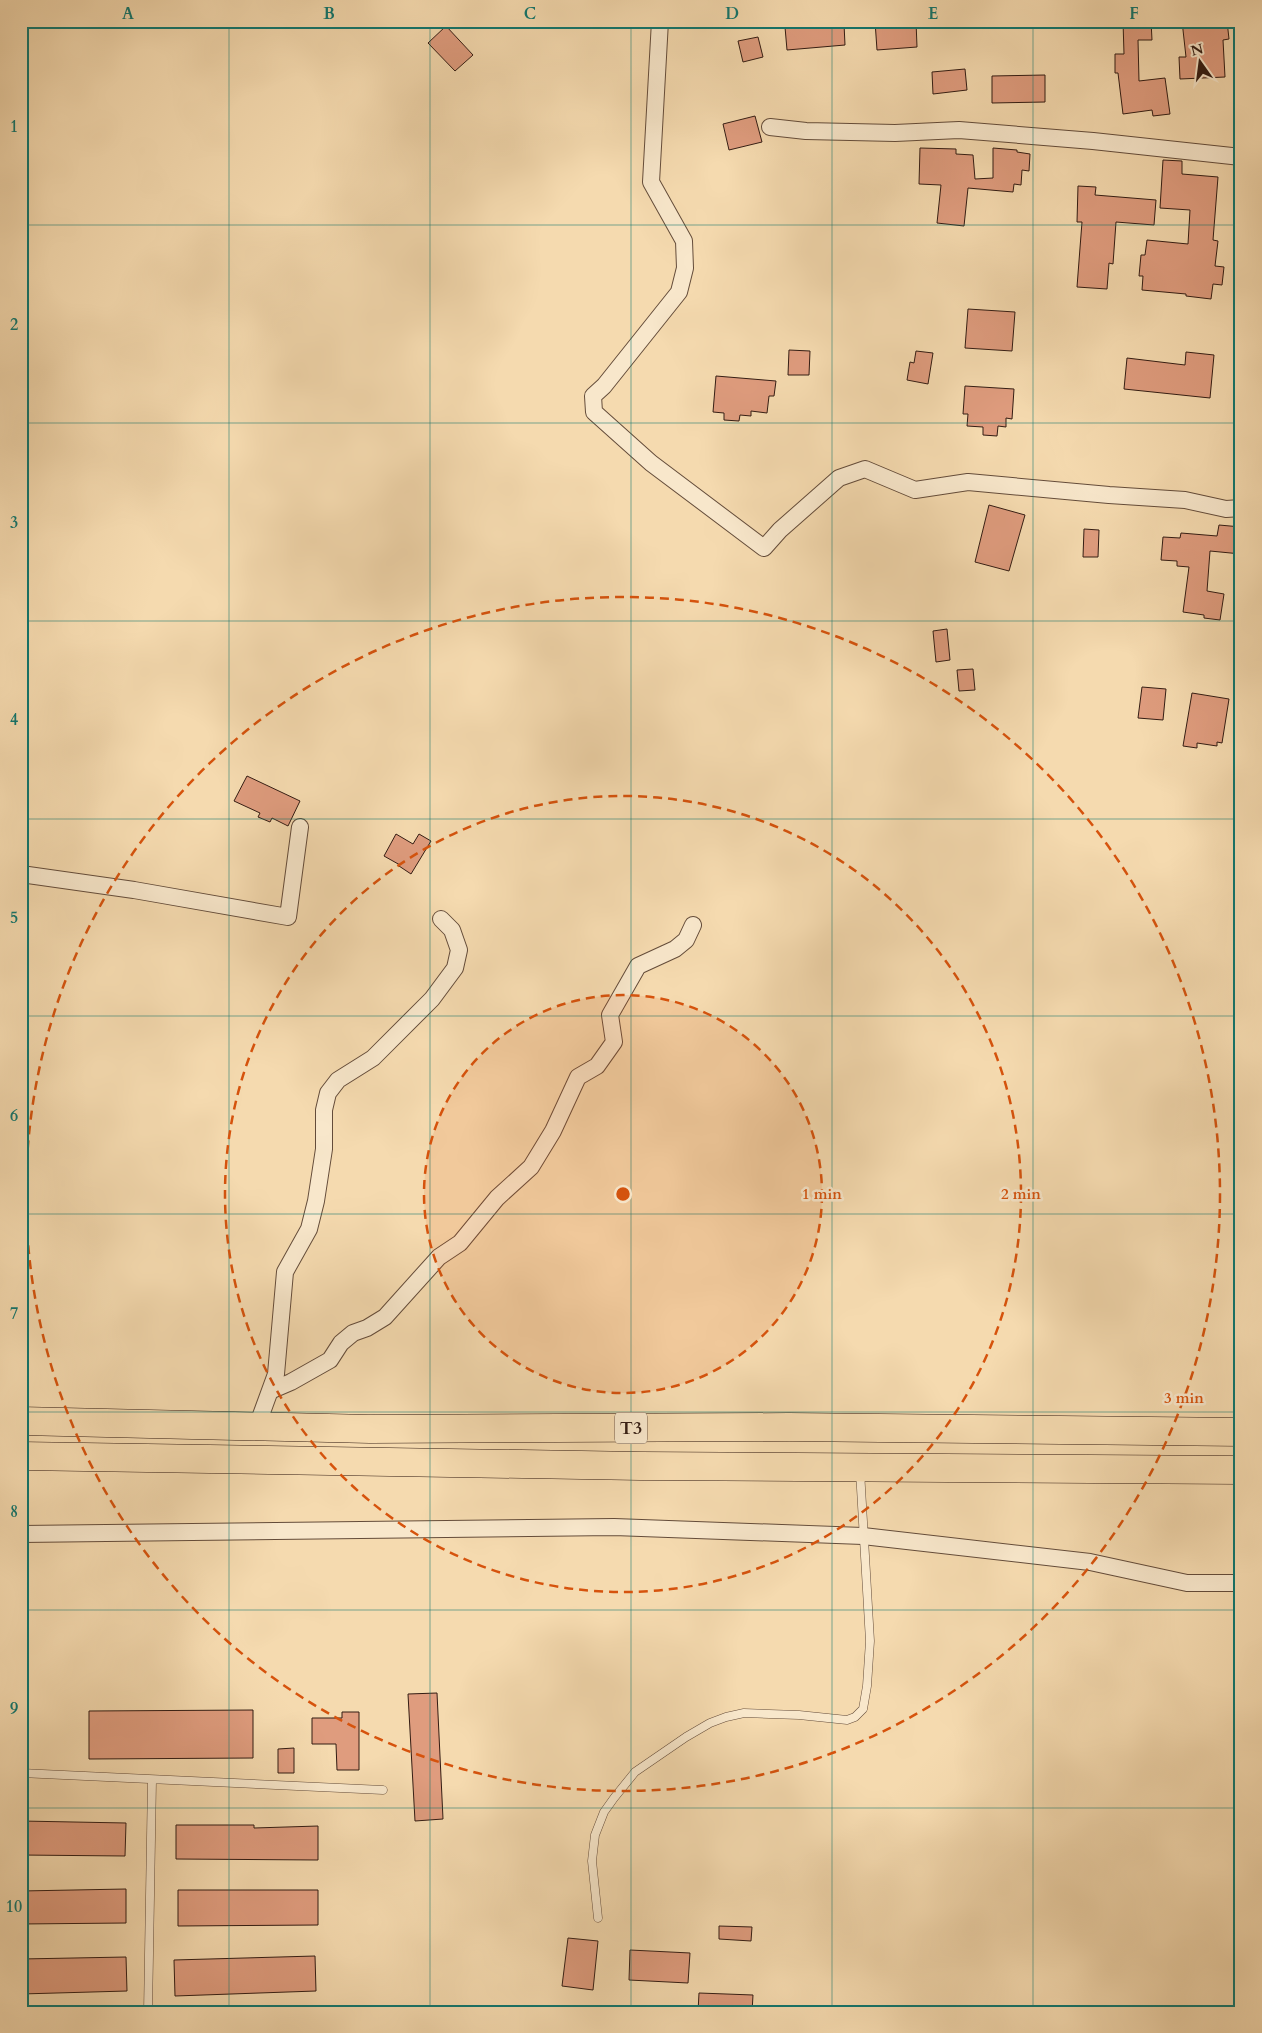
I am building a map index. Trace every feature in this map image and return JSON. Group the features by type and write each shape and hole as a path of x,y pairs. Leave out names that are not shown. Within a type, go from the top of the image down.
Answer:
{"highway":[{"name":"T3","path":"21,1421 370,1429 799,1428 1241,1432"},
{"name":"T3","path":"21,1456 630,1466 1241,1470"}],"street":[{"path":"660,21 651,182 684,241 685,268 679,292 604,386 593,396 594,412 651,463 764,548 780,530 839,478 865,469 915,490 968,482 1185,500 1226,508 1241,508"},
{"path":"770,126 806,131 894,133 959,130 1093,140 1241,157"},
{"path":"21,874 134,890 288,917 300,827"},
{"path":"257,1426 276,1374 285,1272 309,1229 316,1200 324,1150 324,1110 328,1093 338,1080 379,1052 432,999 455,968 459,950 452,930 441,919"},
{"path":"270,1391 291,1382 330,1360 341,1344 353,1332 367,1328 385,1317 440,1257 460,1243 497,1198 531,1167 553,1131 578,1077 597,1066 614,1042 610,1015 638,966 675,949 686,940 693,925"},
{"path":"21,1534 614,1527 863,1536 1090,1562 1187,1583 1241,1583"}],"lane":[{"path":"598,1918 592,1861 595,1835 604,1812 636,1772 710,1723 726,1717 744,1713 799,1715 847,1720 855,1717 863,1709 867,1686 870,1641 863,1536 863,1502 859,1467"},
{"path":"21,1773 383,1790"},
{"path":"148,2012 152,1780"}],"building":[{"path":"875,21 916,21 917,47 877,50"},
{"path":"1123,21 1151,21 1152,40 1138,40 1139,81 1165,78 1170,114 1153,116 1152,110 1123,114 1118,73 1115,73 1115,54 1124,54"},
{"path":"1182,21 1227,21 1229,39 1223,40 1225,77 1180,79 1179,57 1186,57"},
{"path":"844,24 845,45 787,50 785,27"},
{"path":"446,26 473,55 455,71 428,43"},
{"path":"758,37 763,57 743,62 738,41"},
{"path":"965,69 967,90 933,94 932,72"},
{"path":"1045,75 1045,102 992,103 992,76"},
{"path":"755,116 762,142 729,150 723,124"},
{"path":"920,148 956,149 956,154 973,155 975,179 993,178 993,148 1017,150 1017,152 1030,154 1029,171 1022,170 1021,185 1014,184 1013,192 968,188 964,226 937,223 941,185 919,184"},
{"path":"1163,160 1182,161 1182,174 1218,177 1213,240 1218,241 1215,266 1224,267 1222,285 1213,284 1211,299 1186,296 1186,294 1142,290 1143,276 1139,276 1141,255 1145,255 1147,240 1188,244 1190,210 1160,208"},
{"path":"1078,186 1096,187 1095,195 1156,200 1154,225 1116,222 1113,264 1109,263 1107,289 1077,287 1082,222 1077,222"},
{"path":"968,309 1015,312 1012,351 965,348"},
{"path":"789,350 810,351 809,375 788,375"},
{"path":"916,351 933,353 928,384 907,380 910,362 914,363"},
{"path":"1186,352 1214,355 1210,398 1124,389 1127,358 1185,365"},
{"path":"716,376 776,381 774,396 769,396 767,413 751,411 751,416 740,415 739,421 724,420 724,413 713,412"},
{"path":"965,386 1014,389 1012,419 1006,418 1006,427 998,426 997,436 983,435 983,427 967,426 968,414 963,414"},
{"path":"989,505 1025,515 1009,571 975,562"},
{"path":"1219,525 1241,527 1241,554 1210,551 1207,591 1224,594 1220,620 1204,618 1204,615 1183,612 1189,567 1177,566 1177,561 1161,560 1163,537 1180,538 1181,533 1217,536"},
{"path":"1084,529 1099,530 1098,557 1083,557"},
{"path":"947,629 950,660 936,662 933,631"},
{"path":"973,669 975,690 959,691 957,670"},
{"path":"1142,687 1166,689 1163,720 1138,718"},
{"path":"1192,693 1229,699 1222,743 1217,742 1217,746 1197,743 1197,748 1183,746"},
{"path":"247,776 300,801 288,826 272,818 270,822 258,817 260,813 234,801"},
{"path":"396,834 413,844 419,834 431,841 411,874 384,856"},
{"path":"437,1693 443,1819 415,1821 408,1694"},
{"path":"253,1710 253,1758 89,1759 89,1711"},
{"path":"342,1712 359,1712 359,1770 337,1770 336,1744 312,1744 312,1718 342,1718"},
{"path":"294,1748 294,1773 278,1773 278,1749"},
{"path":"21,1821 126,1823 125,1856 21,1855"},
{"path":"176,1825 254,1825 254,1828 318,1826 318,1860 176,1859"},
{"path":"126,1889 126,1923 21,1924 21,1891"},
{"path":"178,1890 318,1890 318,1925 178,1926"},
{"path":"719,1926 752,1927 751,1941 719,1939"},
{"path":"568,1938 598,1941 593,1990 562,1986"},
{"path":"630,1950 690,1953 688,1983 629,1980"},
{"path":"315,1956 316,1991 175,1996 174,1960"},
{"path":"126,1957 127,1991 21,1994 21,1959"},
{"path":"699,1993 753,1995 752,2012 698,2012"}]}
